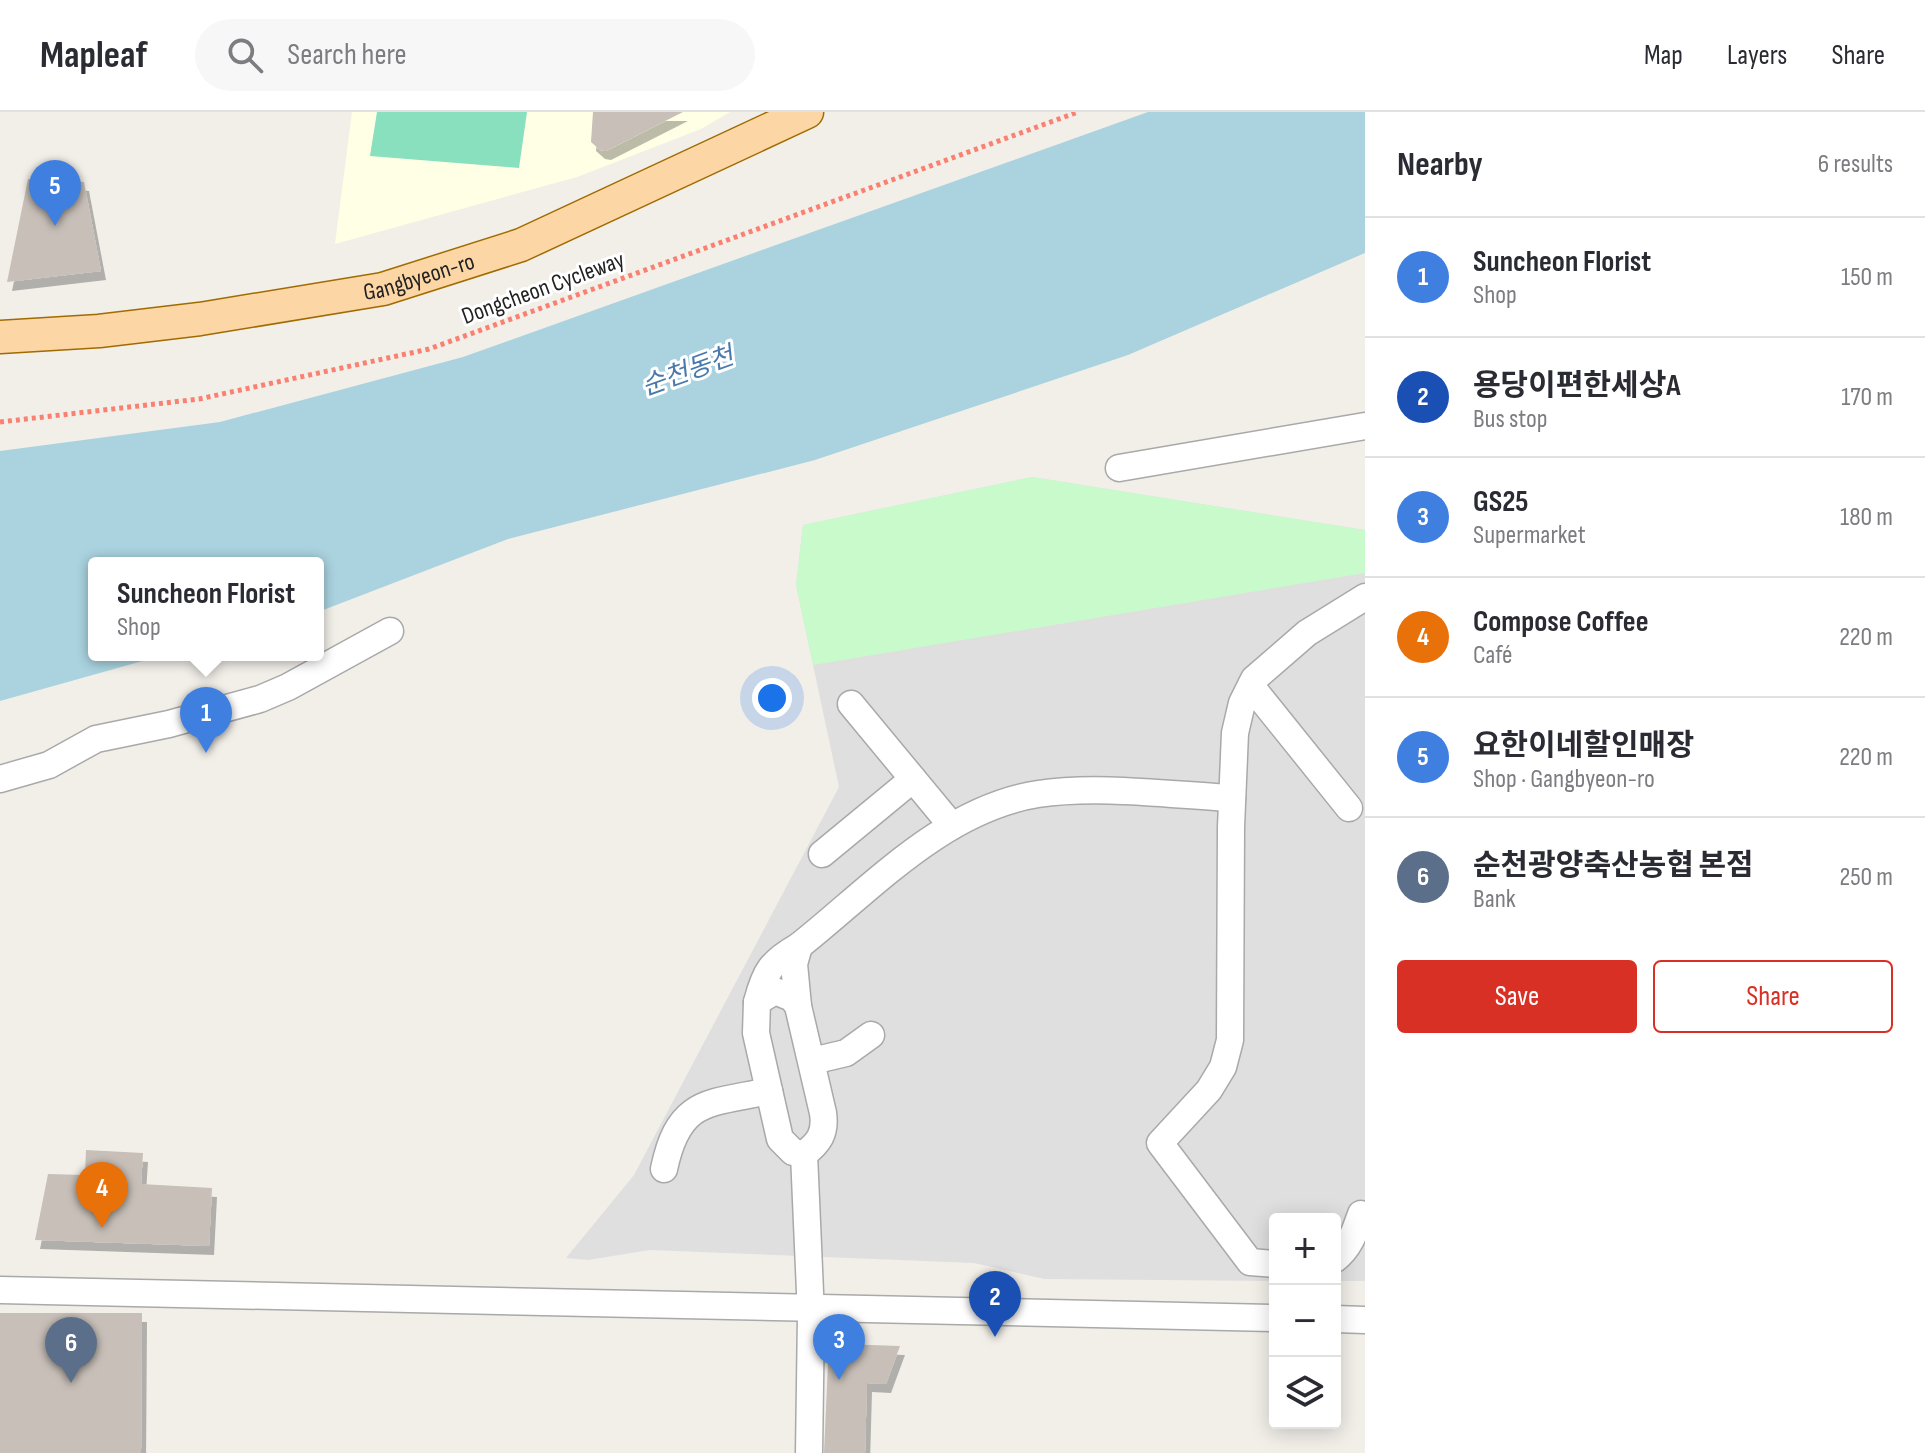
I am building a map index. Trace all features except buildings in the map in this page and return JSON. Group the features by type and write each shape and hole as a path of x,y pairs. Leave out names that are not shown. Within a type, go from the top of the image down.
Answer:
{"main road":[{"name":"Gangbyeon-ro","path":"0,337 99,331 200,319 383,289 521,245 807,112"}],"street":[{"path":"1119,468 1365,426"},
{"path":"1269,1264 1250,1262 1160,1143 1209,1090 1223,1067 1230,1040 1232,798 1235,733 1242,703 1254,679 1307,633 1365,597"},
{"path":"0,779 49,765 96,739 169,724 260,699 390,631"},
{"path":"1251,686 1349,808"},
{"path":"851,704 952,826"},
{"path":"822,854 913,779"},
{"path":"804,1154 793,1152 780,1139 756,1033 757,1002 768,970 780,957 799,946 909,856 952,826 1009,801 1037,794 1074,791 1232,798"},
{"path":"799,946 794,964 798,1006 825,1125 821,1138 804,1154 811,1309 809,1453"},
{"path":"757,1002 775,991 792,998 798,1006"},
{"path":"812,1061 846,1053 871,1035"},
{"path":"664,1169 669,1144 688,1114 703,1105 769,1091"},
{"path":"1341,1254 1353,1236 1361,1214"},
{"path":"0,1290 1269,1318"},
{"path":"1341,1319 1365,1320"}],"path":[{"name":"Dongcheon Cycleway","path":"0,422 199,399 429,349 1078,112"}],"shaded area":[{"path":"352,112 730,112 701,129 577,177 335,244"},
{"path":"1032,477 1365,530 1365,1281 1341,1281 1341,1213 1269,1213 1269,1281 1044,1279 974,1263 650,1250 588,1260 566,1258 634,1175 839,787 796,585 803,525"}],"green space":[{"path":"377,112 527,112 519,168 370,156"},
{"path":"1032,477 1365,530 1365,573 813,665 796,585 803,525"}],"water":[{"name":"순천동천","path":"1148,112 1365,112 1365,253 1128,355 815,460 508,539 324,610 324,557 88,557 88,661 143,661 0,701 0,451 220,422 463,357"}],"place":[{"name":"요한이네할인매장","path":"55,226"},
{"name":"Suncheon Florist","path":"206,753"},
{"name":"Compose Coffee","path":"102,1228"},
{"name":"용당이편한세상A","path":"995,1337"},
{"name":"GS25","path":"839,1380"},
{"name":"순천광양축산농협 본점","path":"71,1383"}]}
